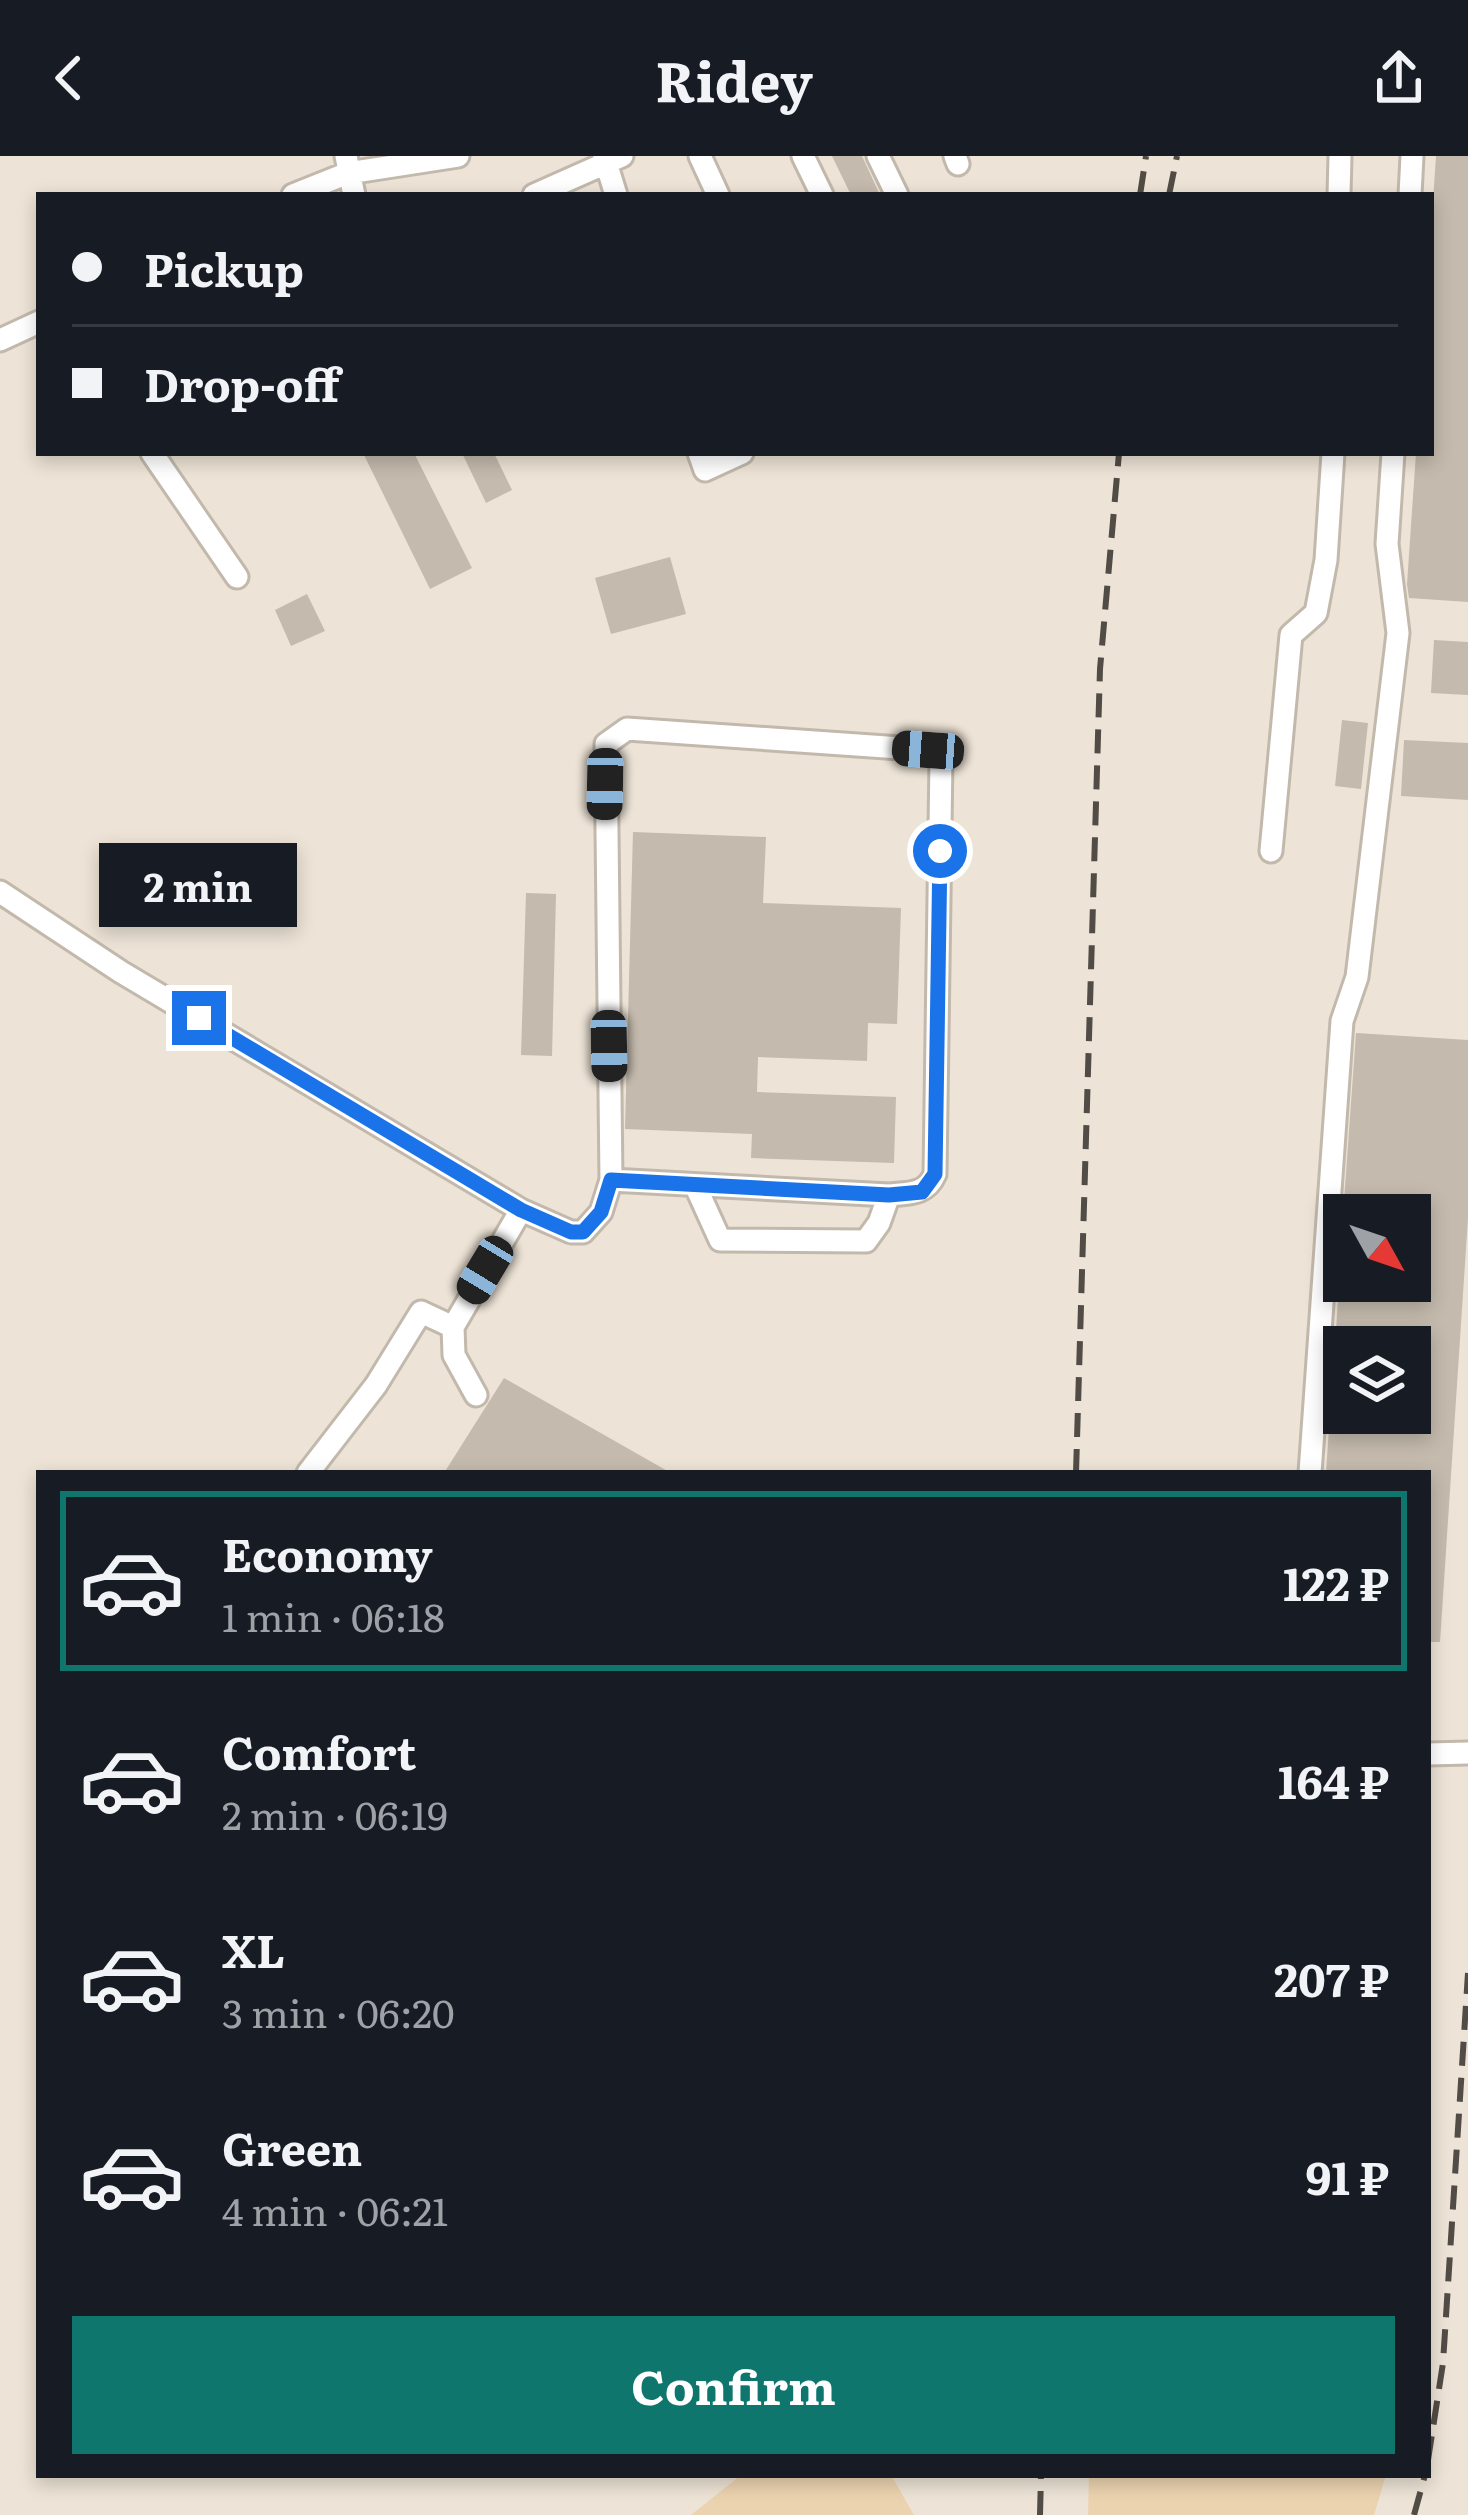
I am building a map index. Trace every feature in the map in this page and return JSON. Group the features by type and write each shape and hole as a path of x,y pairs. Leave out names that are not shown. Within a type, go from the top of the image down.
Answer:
{"street":[{"path":"301,192 349,175 458,156"},
{"path":"700,156 717,192"},
{"path":"803,156 821,192"},
{"path":"878,156 896,192"},
{"path":"1340,156 1340,192"},
{"path":"1410,192 1412,156"},
{"path":"540,192 610,158 616,192"},
{"path":"0,340 36,323"},
{"path":"154,456 237,577"},
{"path":"700,456 705,470 735,456"},
{"path":"1271,851 1291,634 1316,613 1326,560 1333,456"},
{"path":"1310,1470 1342,1021 1357,977 1398,633 1387,544 1393,456"},
{"path":"0,892 121,972 521,1210 571,1232 583,1232 601,1212 611,1180 606,744 627,729 928,750 941,759 935,1174 922,1192 889,1195 611,1180"},
{"path":"695,1185 720,1240 866,1241 880,1223 889,1195"},
{"path":"476,1395 454,1355 453,1327 521,1210"},
{"path":"310,1470 376,1384 421,1312 453,1327"},
{"path":"1431,1754 1468,1753"}],"shaded area":[{"path":"737,2478 893,2478 914,2515 691,2515"},
{"path":"1089,2478 1385,2478 1374,2515 1088,2515"}],"building":[{"path":"832,156 862,156 879,192 850,192"},
{"path":"1436,156 1468,156 1468,602 1409,598 1407,584 1416,456 1434,456"},
{"path":"364,456 416,456 472,568 430,589"},
{"path":"463,456 495,456 512,490 486,503"},
{"path":"670,557 686,614 611,634 595,578"},
{"path":"307,594 325,631 291,646 275,610"},
{"path":"1434,640 1468,642 1468,695 1431,693"},
{"path":"1342,720 1368,723 1361,789 1335,786"},
{"path":"1404,740 1468,743 1468,800 1401,796"},
{"path":"633,832 766,837 763,903 901,908 897,1024 868,1023 867,1061 758,1057 757,1092 896,1097 894,1163 751,1158 752,1134 625,1129"},
{"path":"526,893 556,894 552,1056 521,1055"},
{"path":"1356,1033 1468,1040 1468,1218 1440,1642 1431,1642 1431,1470 1326,1470 1329,1434 1431,1434 1431,1326 1336,1326 1338,1302 1431,1302 1431,1194 1344,1194"},
{"path":"504,1378 666,1470 446,1470"}],"railway":[{"path":"1140,192 1146,156"},
{"path":"1170,192 1177,156"},
{"path":"1076,1470 1100,669 1119,456"},
{"path":"1431,2441 1443,2363 1468,1973"},
{"path":"1040,2515 1041,2478"},
{"path":"1414,2515 1424,2478"}],"route":[{"path":"199,1018 521,1210 571,1232 583,1232 601,1212 611,1180 889,1195 922,1192 935,1174 940,851"}]}
